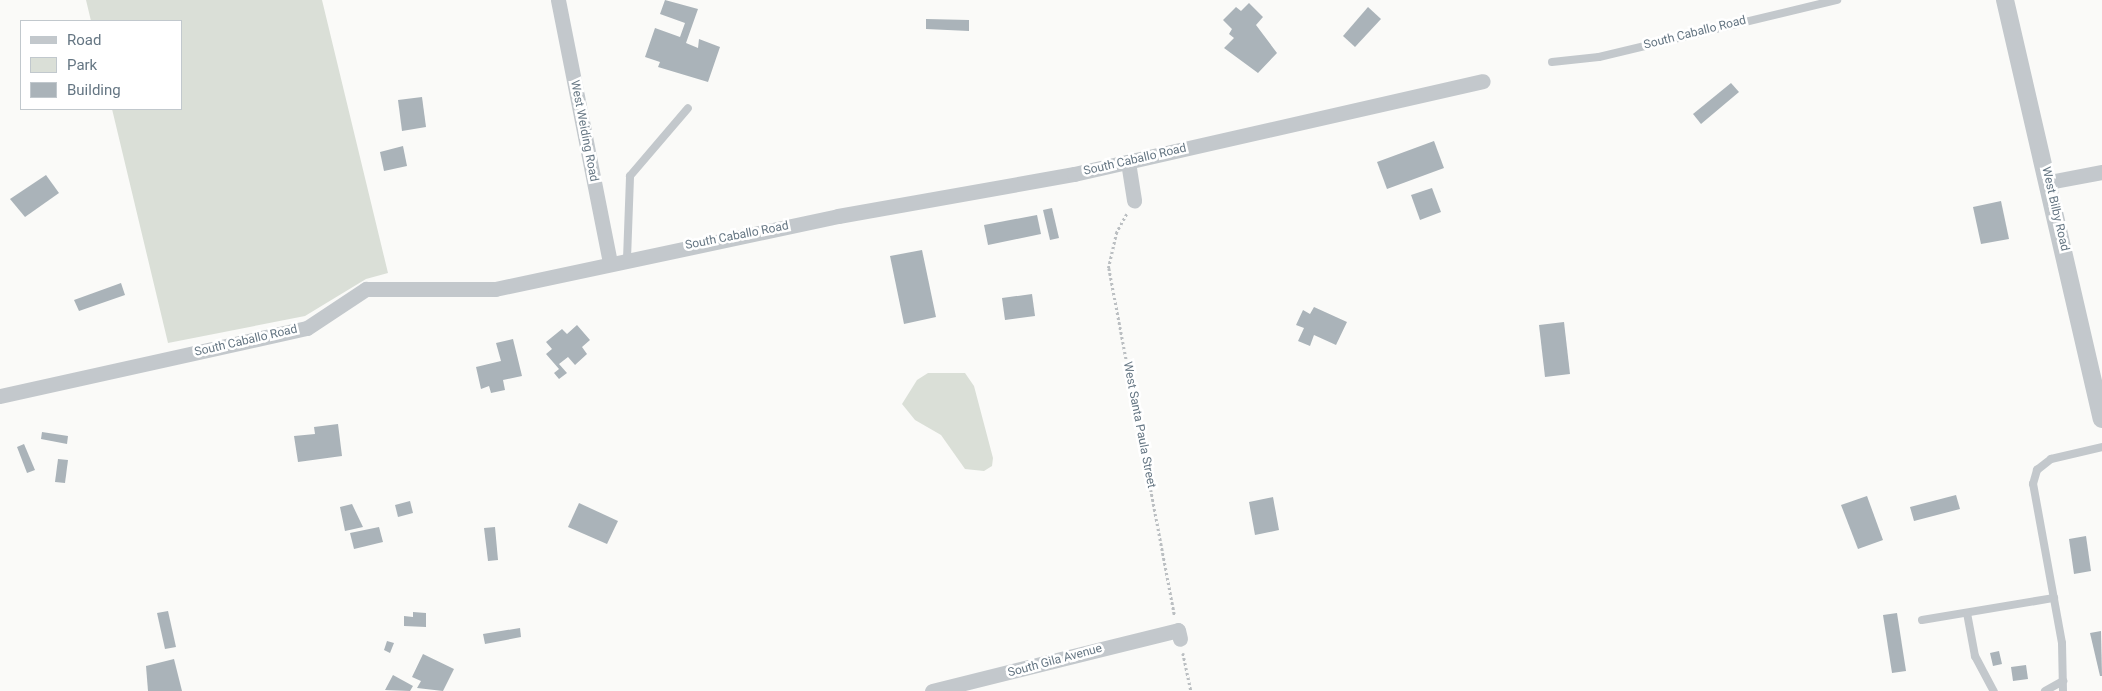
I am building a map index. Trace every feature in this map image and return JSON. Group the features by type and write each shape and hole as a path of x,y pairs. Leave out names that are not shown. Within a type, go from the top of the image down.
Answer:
{"street":[{"name":"West Weiding Road","path":"558,0 610,262"},
{"name":"West Bilby Road","path":"2005,0 2049,182 2102,419"},
{"name":"South Caballo Road","path":"0,396 307,328 366,289 494,289 627,258 1128,162 1483,81"},
{"path":"1128,162 1134,201"},
{"path":"2049,182 2102,172"},
{"name":"South Gila Avenue","path":"932,691 1179,634"}],"lane":[{"name":"South Caballo Road","path":"1552,62 1599,57 1837,0"},
{"path":"627,258 630,176 688,108"},
{"path":"2062,691 2062,643 2032,484 2037,470 2051,459 2102,447"},
{"path":"1922,620 2054,598"},
{"path":"1967,613 1975,656 1994,691"},
{"path":"2045,691 2062,681"}],"path":[{"name":"West Santa Paula Street","path":"1134,201 1117,232 1109,268 1191,691"}],"green space":[{"path":"86,0 322,0 388,273 366,279 305,316 168,343 112,110 182,110 182,20 91,20"},
{"path":"928,373 965,373 974,386 993,458 992,466 984,471 965,469 941,435 915,420 902,404 917,380"}],"building":[{"path":"665,0 698,9 686,43 698,48 699,39 720,47 708,82 658,67 660,62 645,57 655,28 680,37 685,23 660,14"},
{"path":"1249,3 1263,17 1256,25 1277,53 1258,73 1224,48 1234,38 1229,34 1232,29 1223,20 1236,7 1241,11"},
{"path":"1368,7 1381,19 1355,47 1343,36"},
{"path":"926,19 969,20 969,31 926,29"},
{"path":"1731,83 1739,92 1701,124 1693,114"},
{"path":"422,97 426,127 402,131 398,100"},
{"path":"1434,141 1444,168 1387,189 1377,162"},
{"path":"403,146 407,166 384,171 380,152"},
{"path":"46,175 59,193 25,217 10,199"},
{"path":"1432,188 1441,212 1420,220 1411,195"},
{"path":"2001,201 2009,239 1981,244 1973,207"},
{"path":"1052,208 1059,238 1050,240 1043,210"},
{"path":"1037,215 1041,234 988,245 984,225"},
{"path":"922,250 936,317 904,324 890,256"},
{"path":"121,283 125,295 79,311 74,300"},
{"path":"1032,294 1035,316 1005,320 1002,298"},
{"path":"1314,307 1347,322 1336,345 1314,335 1310,346 1298,341 1304,328 1296,325 1303,310 1310,314"},
{"path":"1564,322 1570,374 1545,377 1539,325"},
{"path":"577,325 590,340 582,347 587,354 575,365 568,357 559,364 567,373 559,379 554,373 559,369 546,354 552,349 546,342 562,329 567,334"},
{"path":"513,339 522,376 503,380 505,390 491,393 489,386 481,389 476,367 501,361 496,343"},
{"path":"338,424 342,456 298,462 294,436 315,434 314,427"},
{"path":"42,432 68,436 67,444 41,439"},
{"path":"24,444 35,470 27,473 17,447"},
{"path":"58,459 68,460 65,483 55,482"},
{"path":"1956,495 1960,509 1914,521 1910,507"},
{"path":"1867,496 1883,540 1858,549 1841,505"},
{"path":"1273,497 1279,530 1255,535 1249,502"},
{"path":"410,501 413,513 398,517 395,505"},
{"path":"579,503 618,521 607,544 568,527"},
{"path":"352,504 363,527 345,531 340,507"},
{"path":"379,527 383,542 354,549 350,533"},
{"path":"495,527 498,560 488,561 484,528"},
{"path":"2086,536 2091,571 2074,574 2069,539"},
{"path":"168,611 176,647 165,649 157,613"},
{"path":"413,612 426,613 426,627 404,626 404,616 413,617"},
{"path":"1897,613 1906,671 1892,673 1883,615"},
{"path":"520,628 521,637 485,644 483,634"},
{"path":"2101,631 2102,676 2100,676 2090,633"},
{"path":"387,641 394,643 390,653 384,650"},
{"path":"1999,651 2002,664 1993,666 1990,653"},
{"path":"423,654 454,669 443,691 417,688 421,681 412,677"},
{"path":"174,659 182,691 148,691 146,666"},
{"path":"2026,665 2028,679 2013,681 2011,667"},
{"path":"393,675 413,686 410,691 385,690"}]}
